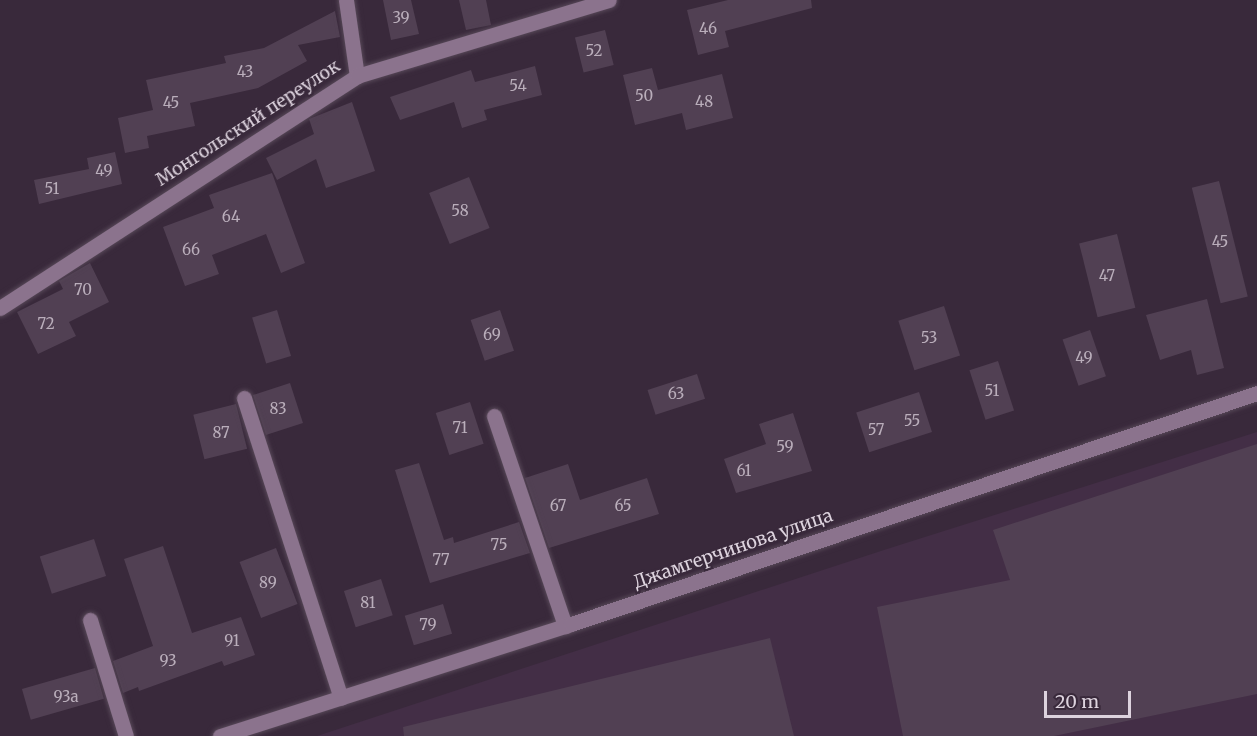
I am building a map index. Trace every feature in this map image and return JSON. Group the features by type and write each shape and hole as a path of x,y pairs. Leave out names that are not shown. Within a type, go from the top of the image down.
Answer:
{"street":[{"path":"346,0 357,76"},
{"name":"Монгольский переулок","path":"0,308 28,286 357,76 609,0"},
{"name":"Джамгерчинова улица","path":"220,736 565,626 1257,393"},
{"path":"244,398 341,698"},
{"path":"494,416 565,626"},
{"path":"90,620 126,736"}],"shaded area":[{"path":"1257,432 1257,736 317,736 887,549"}],"building":[{"path":"383,0 411,0 419,34 391,40"},
{"path":"459,0 486,0 491,25 466,30"},
{"path":"728,0 811,0 812,8 725,31 729,47 698,55 687,10"},
{"path":"335,11 340,37 298,45 307,61 258,88 190,103 195,126 147,136 149,148 125,153 118,118 153,110 146,80 226,63 224,56 264,48"},
{"path":"605,30 614,65 584,72 575,37"},
{"path":"535,66 542,95 484,110 487,120 462,128 454,102 400,120 390,97 471,70 475,82"},
{"path":"652,68 658,90 722,74 733,118 686,130 682,113 635,125 623,75"},
{"path":"352,102 375,171 326,188 316,159 277,180 266,158 314,134 309,119"},
{"path":"115,152 122,184 39,204 34,180 89,169 87,158"},
{"path":"272,173 305,263 281,273 266,234 212,255 219,274 185,286 163,227 214,208 209,195"},
{"path":"469,177 490,228 450,244 429,193"},
{"path":"1219,181 1248,296 1221,303 1192,188"},
{"path":"1117,234 1135,308 1098,317 1079,243"},
{"path":"90,263 109,302 69,322 76,336 38,354 17,312 63,289 59,281"},
{"path":"1207,299 1224,368 1197,375 1191,350 1160,360 1146,315"},
{"path":"944,306 960,355 914,370 898,321"},
{"path":"277,310 291,356 266,364 252,318"},
{"path":"500,310 514,351 485,361 471,320"},
{"path":"1090,330 1106,376 1079,386 1063,339"},
{"path":"998,361 1014,410 986,420 969,370"},
{"path":"697,374 705,399 656,415 648,390"},
{"path":"290,383 303,423 266,435 253,395"},
{"path":"919,392 932,432 869,452 856,412"},
{"path":"470,402 484,444 449,455 436,413"},
{"path":"236,404 247,449 204,459 193,415"},
{"path":"793,413 812,471 736,493 724,459 766,444 759,424"},
{"path":"1257,444 1257,694 1054,736 903,736 877,607 1010,580 993,530"},
{"path":"419,463 444,540 453,537 454,543 519,522 530,553 430,583 395,470"},
{"path":"568,464 580,500 647,478 659,514 549,548 525,478"},
{"path":"94,539 106,576 52,594 40,557"},
{"path":"163,546 192,633 241,617 255,655 224,666 222,661 139,691 138,687 123,693 113,661 153,646 124,559"},
{"path":"276,548 298,604 261,618 240,562"},
{"path":"381,579 393,615 356,627 344,591"},
{"path":"443,604 452,634 414,645 405,616"},
{"path":"770,638 794,736 404,736 403,727"},
{"path":"95,668 104,699 31,720 22,689"}]}
